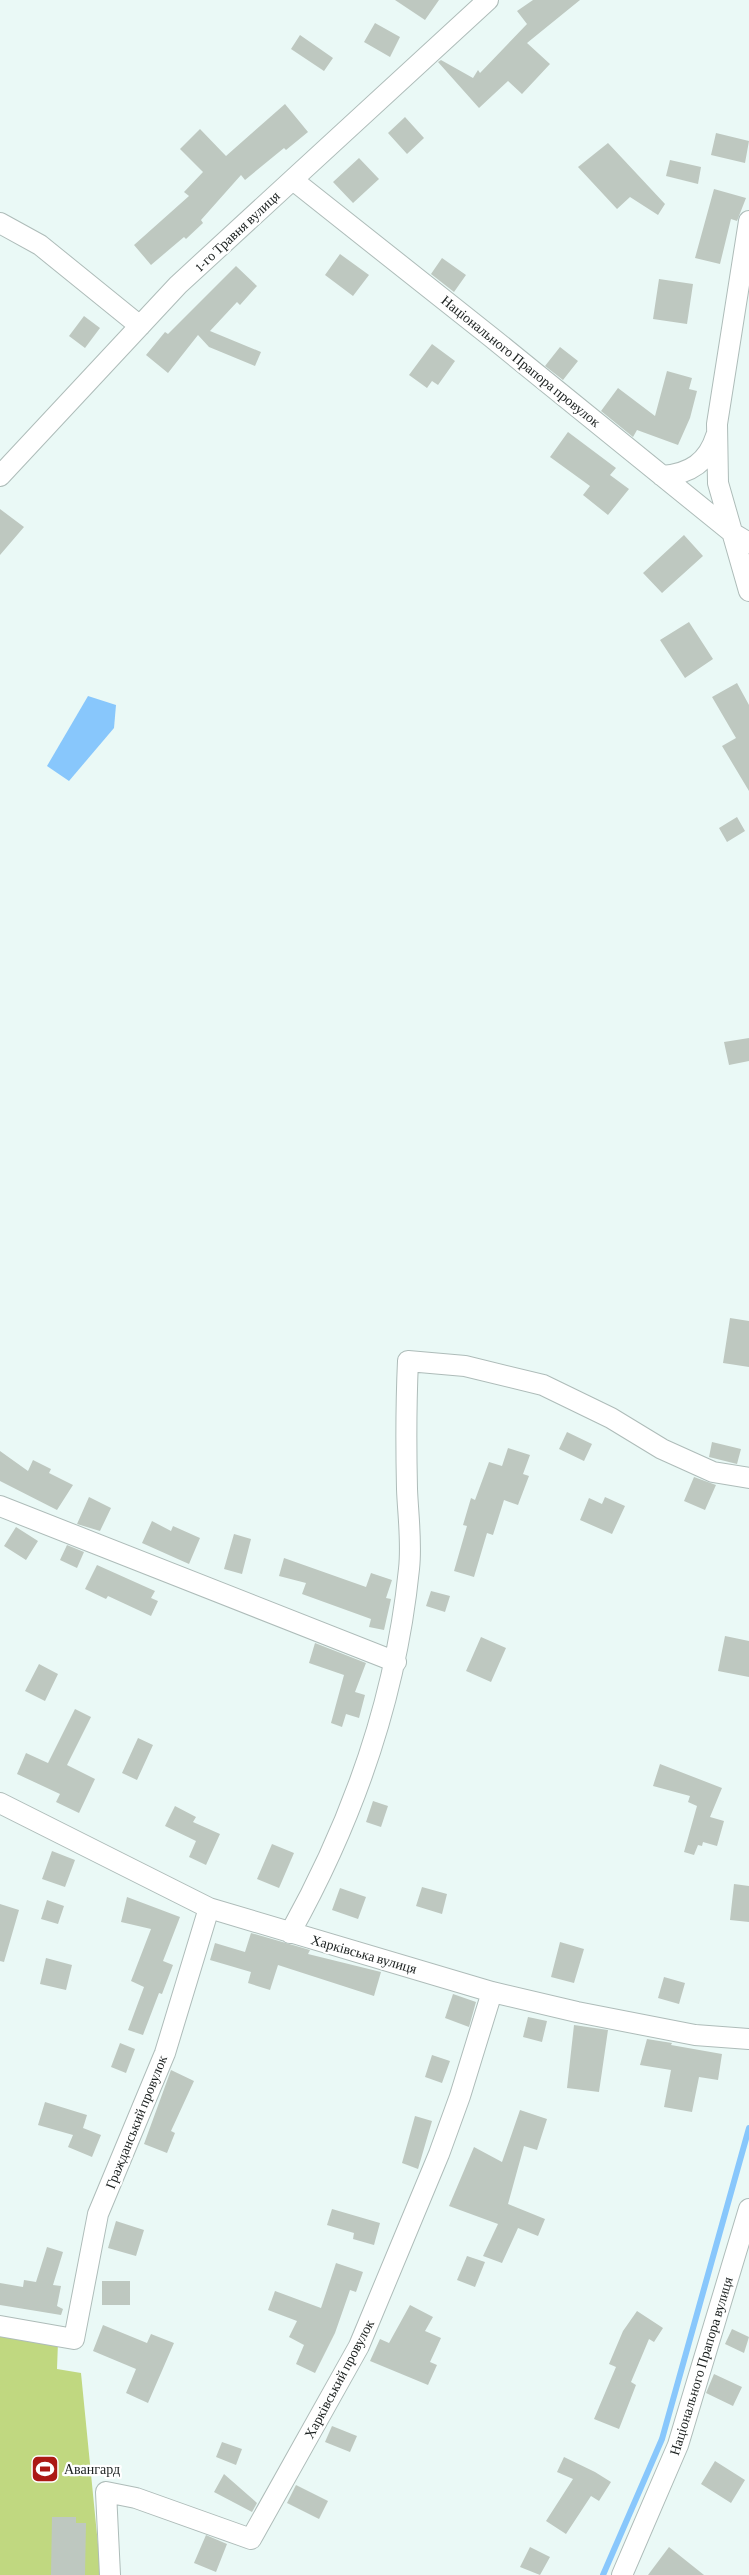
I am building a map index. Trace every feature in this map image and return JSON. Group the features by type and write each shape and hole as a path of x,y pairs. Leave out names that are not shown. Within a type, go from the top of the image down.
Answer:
{"street":[{"name":"1-го Травня вулиця","path":"0,476 178,285 488,0"},
{"name":"Національного Прапора провулок","path":"293,180 741,538"},
{"path":"662,476 686,472 706,457 712,447 749,221"},
{"path":"0,223 40,245 140,326"},
{"path":"717,424 718,483 741,538 749,591"},
{"path":"290,1933 348,1815 382,1718 396,1662 410,1567 405,1428 408,1361 465,1366 543,1385 611,1418 679,1456 713,1472 749,1478"},
{"path":"0,1506 396,1662"},
{"name":"Харківська вулиця","path":"0,1803 209,1908 492,1992 577,2012 695,2034 749,2039"},
{"name":"Гражданський провулок","path":"0,2326 74,2339 98,2214 165,2053 209,1908"},
{"name":"Харківський провулок","path":"110,2575 106,2492 136,2498 251,2539 359,2346 442,2145 460,2096 492,1992"},
{"name":"Національного Прапора вулиця","path":"622,2575 678,2444 749,2209"}],"green space":[{"name":"Авангард","path":"0,2332 58,2342 57,2369 81,2373 101,2575 0,2575"}],"water":[{"path":"88,696 116,705 114,728 69,781 47,766"}],"building":[{"path":"395,0 439,0 425,20"},
{"path":"533,0 580,0 527,43 550,64 522,94 508,81 479,108 438,62 441,60 473,78 478,70 480,73 527,24 517,11"},
{"path":"375,23 400,37 390,57 364,42"},
{"path":"300,35 333,58 324,71 291,49"},
{"path":"285,104 308,132 286,150 284,148 245,180 241,175 201,220 203,223 186,239 184,237 151,265 134,245 189,196 184,192 203,172 180,149 200,129 226,156"},
{"path":"405,117 424,138 407,154 388,133"},
{"path":"716,133 749,141 745,163 711,155"},
{"path":"608,143 665,204 658,215 630,197 617,209 578,167"},
{"path":"359,158 379,179 353,203 333,182"},
{"path":"670,160 701,167 698,184 666,176"},
{"path":"714,189 746,198 737,221 731,219 720,264 695,258"},
{"path":"340,254 369,275 353,296 325,275"},
{"path":"442,258 466,275 454,292 431,274"},
{"path":"236,266 257,286 240,305 237,302 210,331 261,352 255,366 209,347 198,335 168,373 146,355 165,332 168,334"},
{"path":"659,279 693,284 687,324 653,319"},
{"path":"84,316 100,328 85,348 69,336"},
{"path":"432,344 455,361 438,385 432,381 427,388 409,375"},
{"path":"560,347 578,361 563,380 545,366"},
{"path":"667,371 692,378 689,389 697,391 690,418 678,445 637,430 633,437 601,411 618,388 655,416"},
{"path":"568,432 616,468 610,475 629,489 608,515 583,495 590,486 550,457"},
{"path":"0,509 24,527 0,555"},
{"path":"684,535 703,556 662,593 643,573"},
{"path":"689,622 713,659 685,678 660,640"},
{"path":"737,683 749,705 749,791 722,746 736,738 712,697"},
{"path":"737,817 745,831 727,842 719,828"},
{"path":"749,1038 749,1061 729,1065 724,1042"},
{"path":"730,1318 749,1321 749,1367 723,1363"},
{"path":"567,1432 592,1444 584,1461 559,1449"},
{"path":"712,1442 741,1449 737,1464 709,1457"},
{"path":"508,1448 530,1455 523,1474 529,1476 518,1505 504,1500 493,1535 487,1533 474,1577 454,1571 467,1526 463,1525 471,1498 475,1500 489,1462 502,1466"},
{"path":"0,1451 28,1471 33,1460 51,1469 49,1473 73,1485 57,1510 0,1481"},
{"path":"694,1477 716,1485 705,1510 684,1501"},
{"path":"89,1497 111,1508 100,1531 77,1524"},
{"path":"605,1497 625,1506 612,1534 580,1520 589,1498 602,1504"},
{"path":"152,1521 171,1531 173,1526 200,1538 189,1564 142,1543"},
{"path":"16,1527 38,1541 26,1560 4,1546"},
{"path":"234,1534 251,1539 242,1574 224,1569"},
{"path":"67,1545 84,1552 77,1568 60,1560"},
{"path":"284,1558 366,1587 371,1573 392,1580 386,1598 391,1599 384,1630 369,1627 371,1619 302,1594 306,1583 279,1576"},
{"path":"97,1565 155,1591 151,1598 158,1601 151,1616 108,1596 106,1599 85,1589"},
{"path":"431,1591 450,1596 445,1612 426,1606"},
{"path":"725,1636 749,1641 749,1677 718,1671"},
{"path":"481,1637 506,1648 491,1682 466,1671"},
{"path":"315,1643 366,1663 355,1692 365,1695 359,1718 346,1714 342,1727 331,1723 344,1675 309,1663"},
{"path":"39,1664 58,1674 45,1701 25,1691"},
{"path":"75,1709 91,1717 67,1765 95,1779 79,1813 56,1802 60,1794 17,1774 26,1753 48,1763"},
{"path":"138,1738 153,1745 137,1780 122,1773"},
{"path":"660,1764 722,1788 710,1817 724,1821 717,1846 703,1842 702,1846 698,1845 694,1855 684,1852 697,1806 688,1802 690,1796 653,1786"},
{"path":"373,1801 388,1806 381,1827 366,1822"},
{"path":"175,1806 196,1817 193,1822 220,1834 206,1865 189,1857 196,1841 165,1826"},
{"path":"272,1844 294,1853 279,1888 257,1879"},
{"path":"52,1851 75,1860 65,1887 42,1879"},
{"path":"734,1884 749,1886 749,1922 730,1920"},
{"path":"422,1887 447,1894 442,1914 416,1906"},
{"path":"340,1888 366,1897 358,1919 332,1910"},
{"path":"127,1897 180,1917 163,1961 173,1965 162,1994 159,1993 143,2035 128,2030 144,1987 131,1981 151,1929 121,1922"},
{"path":"47,1900 64,1906 58,1924 41,1919"},
{"path":"0,1904 19,1910 4,1962 0,1961"},
{"path":"251,1933 310,1950 308,1954 381,1972 374,1996 278,1965 270,1990 248,1983 251,1972 210,1960 215,1943 245,1952"},
{"path":"560,1942 584,1949 574,1983 551,1977"},
{"path":"46,1958 72,1965 66,1990 40,1984"},
{"path":"664,1977 685,1983 679,2004 658,1998"},
{"path":"453,1994 476,2002 469,2027 445,2018"},
{"path":"528,2017 547,2021 542,2042 523,2037"},
{"path":"574,2025 608,2030 599,2092 567,2088"},
{"path":"647,2039 722,2054 718,2080 699,2077 692,2112 664,2107 671,2070 640,2065"},
{"path":"120,2043 135,2049 126,2073 111,2067"},
{"path":"432,2055 450,2061 442,2083 425,2077"},
{"path":"171,2070 194,2081 171,2131 175,2133 167,2153 144,2144"},
{"path":"45,2102 87,2115 83,2128 101,2135 92,2157 68,2147 73,2135 38,2125"},
{"path":"520,2110 547,2119 537,2150 524,2146 508,2204 545,2219 538,2236 518,2228 502,2263 483,2256 498,2224 449,2206 474,2147 502,2162"},
{"path":"415,2116 432,2121 418,2169 402,2163"},
{"path":"332,2209 380,2223 374,2245 353,2239 354,2233 327,2225"},
{"path":"116,2221 144,2230 136,2256 108,2248"},
{"path":"47,2247 63,2252 53,2285 61,2286 57,2306 63,2309 61,2315 0,2305 0,2283 23,2287 24,2280 36,2282"},
{"path":"467,2256 485,2262 475,2287 457,2280"},
{"path":"336,2263 363,2272 356,2292 350,2290 335,2333 315,2373 296,2364 304,2345 289,2337 297,2321 268,2310 275,2291 321,2308"},
{"path":"102,2281 130,2281 130,2305 102,2305"},
{"path":"410,2305 433,2317 425,2331 441,2338 430,2362 437,2365 428,2385 370,2361 380,2339 389,2343"},
{"path":"637,2311 663,2328 654,2342 649,2339 631,2382 636,2385 619,2429 594,2419 616,2367 609,2364 623,2331"},
{"path":"103,2325 147,2343 151,2334 174,2343 148,2403 126,2393 136,2369 93,2351"},
{"path":"732,2329 749,2337 744,2353 725,2344"},
{"path":"714,2374 742,2387 733,2406 706,2393"},
{"path":"332,2426 357,2436 350,2452 325,2442"},
{"path":"222,2442 242,2449 236,2465 216,2457"},
{"path":"564,2457 611,2482 599,2501 591,2496 566,2534 546,2521 573,2479 557,2472"},
{"path":"715,2461 745,2480 731,2503 701,2484"},
{"path":"224,2474 257,2503 252,2512 214,2492"},
{"path":"296,2485 328,2501 319,2519 287,2503"},
{"path":"52,2517 76,2517 76,2523 86,2523 85,2575 51,2575"},
{"path":"206,2535 227,2544 216,2572 194,2563"},
{"path":"530,2547 550,2557 540,2575 520,2567"},
{"path":"669,2547 704,2575 648,2575"}],"waterway":[{"path":"603,2575 662,2439 749,2128"}],"place":[{"name":"Авангард","path":"45,2469"}]}
